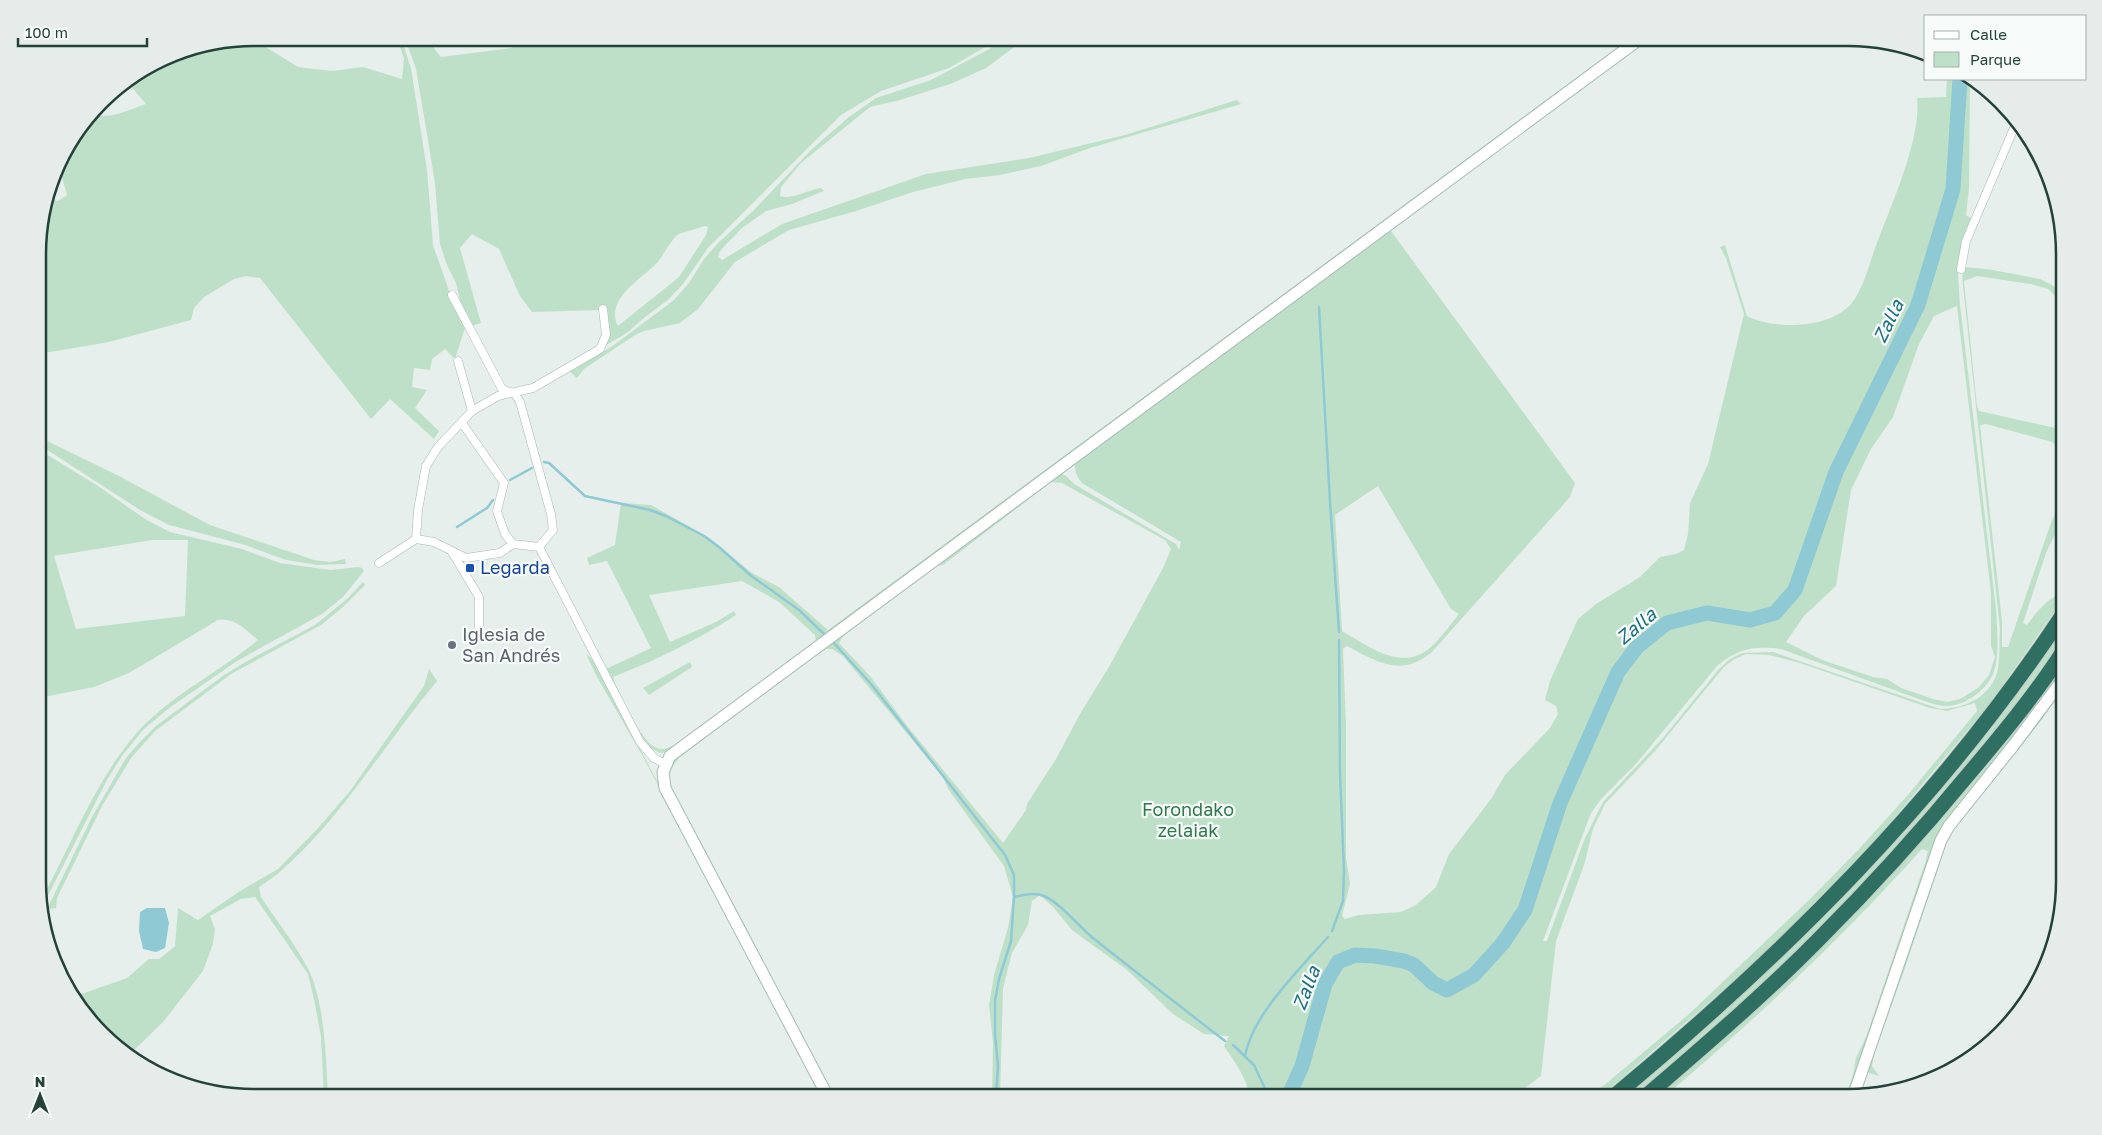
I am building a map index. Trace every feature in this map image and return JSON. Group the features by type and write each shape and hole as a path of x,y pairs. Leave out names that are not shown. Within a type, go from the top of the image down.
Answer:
{"highway":[{"path":"1622,1089 1728,998 1862,867 1977,733 2056,626"},
{"path":"1654,1089 1729,1024 1819,940 1876,881 1930,821 1992,746 2056,661"}],"street":[{"path":"824,1089 665,788 663,772 670,756 1630,46"},
{"path":"1961,269 1966,241 2014,129"},
{"path":"452,295 502,389 515,394 520,402 551,514 553,530 539,547"},
{"path":"416,539 418,510 426,466 438,447 472,411 498,396 515,394 533,388 600,349 606,334 603,309"},
{"path":"458,361 472,411"},
{"path":"462,423 504,483 497,511 505,534 514,544"},
{"path":"379,563 416,539 434,542 466,558 500,553 514,544 539,547"},
{"path":"539,547 640,742 654,758 665,764"},
{"path":"452,552 479,597 480,626"},
{"path":"1856,1088 1941,840 1949,826 2019,739 2056,689"}],"green space":[{"path":"264,46 298,67 332,71 363,67 402,79 404,59 400,46 404,46 411,68 427,170 433,245 452,299 465,328 455,359 445,349 432,359 430,370 414,368 412,387 427,390 415,408 439,431 434,439 390,399 371,419 260,278 246,276 234,279 204,297 194,308 191,320 109,342 46,353 46,255 48,228 53,200 58,201 67,195 62,175 74,150 100,115 114,115 146,104 131,87 150,74 175,62 214,50"},
{"path":"408,46 432,46 441,57 512,48 513,46 987,46 949,68 881,91 841,115 708,248 683,284 668,300 627,333 606,345 603,342 606,337 600,310 532,312 520,296 499,249 472,234 460,248 481,323 471,326 462,309 456,283 440,244 435,184 416,69","holes":["705,226 708,227 706,235 679,277 618,326 615,316 616,307 621,298 635,282 658,262 671,242 679,234"]},
{"path":"995,46 1016,46 986,68 953,83 900,100 870,107 801,163 781,187 780,196 790,197 821,188 824,191 792,204 766,211 742,228 720,251 718,257 722,260 782,224 926,174 1029,158 1125,135 1237,100 1241,104 1090,148 1041,166 1000,175 965,179 913,192 789,230 735,262 698,309 680,323 644,331 635,335 584,369 577,378 570,372 614,345 674,300 718,243 753,211 812,149 849,117 876,98 931,80"},
{"path":"1619,46 1624,46 667,752 660,753 645,745 606,669 651,648 607,561 589,565 587,558 615,545 621,503 651,505 708,537 752,573 779,587 828,630","holes":["742,581 779,602 815,635 816,641 676,744 667,748 657,748 645,739 634,721 613,677 676,649 736,615 734,611 716,622 670,642 649,595"]},
{"name":"Forondako zelaiak","path":"1635,46 1639,46 1391,231 1575,483 1570,497 1431,653 1414,663 1396,666 1379,662 1347,646 1343,649 1346,725 1346,857 1350,884 1342,916 1345,919 1359,915 1401,912 1416,905 1436,887 1449,854 1491,799 1505,775 1550,728 1558,714 1556,706 1545,700 1550,681 1578,619 1596,604 1640,577 1660,557 1676,554 1684,550 1688,534 1690,503 1708,464 1744,314 1726,258 1720,247 1725,245 1747,316 1772,324 1801,325 1829,318 1841,312 1851,304 1862,284 1904,173 1915,133 1917,98 1946,97 1947,80 1961,80 1970,86 1969,188 1966,215 1972,219 1961,249 1958,274 1996,614 1997,648 1993,674 1985,686 1973,697 1959,704 1943,706 1781,649 1748,649 1726,659 1718,665 1635,765 1602,798 1591,813 1543,941 1547,941 1585,838 1603,802 1663,738 1719,669 1730,659 1742,653 1773,652 1940,709 1959,706 1977,699 1991,686 1998,668 2000,629 1962,267 1987,269 2040,279 2056,287 2056,296 2048,289 2030,284 1977,276 1964,281 1979,411 2056,428 2056,445 1986,424 1980,425 2002,621 2002,647 2008,647 2056,512 2056,532 2046,553 2023,623 2027,625 2043,606 2056,596 2056,609 1989,705 1873,843 1761,957 1609,1089 1600,1089 1688,1015 1808,901 1860,848 1907,796 1977,711 1975,703 1947,711 1930,708 1800,663 1769,655 1746,654 1724,667 1655,751 1605,804 1593,829 1584,865 1556,941 1541,1076 1524,1089 1248,1089 1236,1064 1224,1046 1229,1036 1204,1034 1173,1014 1127,970 1072,930 1040,895 1032,901 1028,925 1012,953 1003,988 1000,1089 992,1089 993,1043 989,1005 994,975 1008,928 1013,897 1004,866 948,789 943,777 843,656 832,649 822,649 679,758 671,771 670,783 673,793 831,1089 828,1089 669,789 669,774 671,766 678,754 1060,473 1074,484 1176,544 1179,550 1181,542 1082,483 1078,478 1075,460","holes":["1957,306 1991,593 1991,646 1995,657 1989,675 1978,688 1960,699 1947,702 1933,699 1901,688 1887,679 1873,677 1822,660 1786,642 1804,616 1836,586 1851,490 1871,449 1893,417 1919,344 1934,316","1051,482 1062,483 1165,540 1171,549 1163,568 1110,665 1080,714 1056,759 1027,804 1026,810 1003,843 908,727 870,676 839,643 845,633 937,566 943,565","1378,486 1451,609 1459,614 1431,647 1409,658 1397,657 1374,650 1342,631 1335,515"]},
{"path":"46,440 117,475 210,525 314,560 331,562 345,559 346,564 318,565 286,560 242,544 169,525 140,510 46,449"},
{"path":"46,454 98,486 145,519 170,532 242,549 280,563 331,570 358,567 364,571 343,597 322,614 237,661 169,708 143,730 122,756 107,780 47,897 47,889 94,795 120,754 135,735 162,709 258,640 235,622 218,620 129,673 94,687 46,697","holes":["152,540 188,540 185,616 76,629 54,556"]},
{"path":"363,582 365,585 321,625 231,674 155,731 131,758 102,806 57,898 56,908 48,909 93,815 126,758 139,743 156,726 224,675 315,625 348,598"},
{"path":"2056,635 2056,649 2052,655 1960,778 1831,919 1721,1022 1648,1086 1644,1089 1632,1089 1825,914 1874,864 1954,773"},
{"path":"586,654 592,659 600,672 818,1089 642,755 597,677"},
{"path":"690,662 692,667 649,695 643,688"},
{"path":"429,669 437,681 345,802 305,848 280,872 259,887 261,897 296,947 312,978 321,1011 328,1089 324,1089 321,1037 308,974 255,897 241,899 210,916 215,929 213,944 203,971 163,1022 134,1050 107,1028 80,994 127,978 149,959 159,959 175,946 178,908 198,920 240,891 278,869 319,827 350,791 424,686"},
{"path":"2056,671 2056,683 2010,746 1949,818 1853,1089 1848,1089 1856,1058 1866,1037 1925,863 1928,851 1922,849 1797,978 1673,1089 1666,1089 1750,1015 1840,929 1965,792 2027,713"},
{"path":"2056,694 2056,699 2050,709 1958,823 1948,839 1874,1054 1872,1066 1879,1076 1866,1072 1944,841 1954,824 2024,739"}],"water":[{"path":"147,908 165,908 169,923 165,948 156,952 143,949 139,931 140,912"}],"waterway":[{"name":"Zalla","path":"1292,1089 1302,1066 1325,984 1338,962 1355,955 1404,961 1414,965 1433,983 1447,990 1474,975 1503,943 1525,910 1560,803 1618,672 1637,647 1667,623 1707,613 1750,620 1775,613 1795,590 1836,472 1918,305 1953,189 1960,80"},
{"path":"1319,307 1339,632"},
{"path":"544,462 549,463 585,496 650,510 666,516 704,536 750,575 799,610 825,635"},
{"path":"510,480 532,468"},
{"path":"457,527 487,508 493,500"},
{"path":"1332,931 1343,901 1344,870 1340,773 1339,640"},
{"path":"833,642 871,684 1005,855 1014,875 1014,897 1036,894 1051,900 1093,938 1225,1041"},
{"path":"997,1089 998,1066 995,1035 995,1001 999,979 1011,941 1014,897"},
{"path":"1245,1056 1249,1040 1267,1009 1291,978 1328,937"},
{"path":"1233,1045 1254,1065 1265,1089"}],"place":[{"name":"Legarda","path":"470,568"},
{"name":"Iglesia de San Andrés","path":"452,645"}]}
